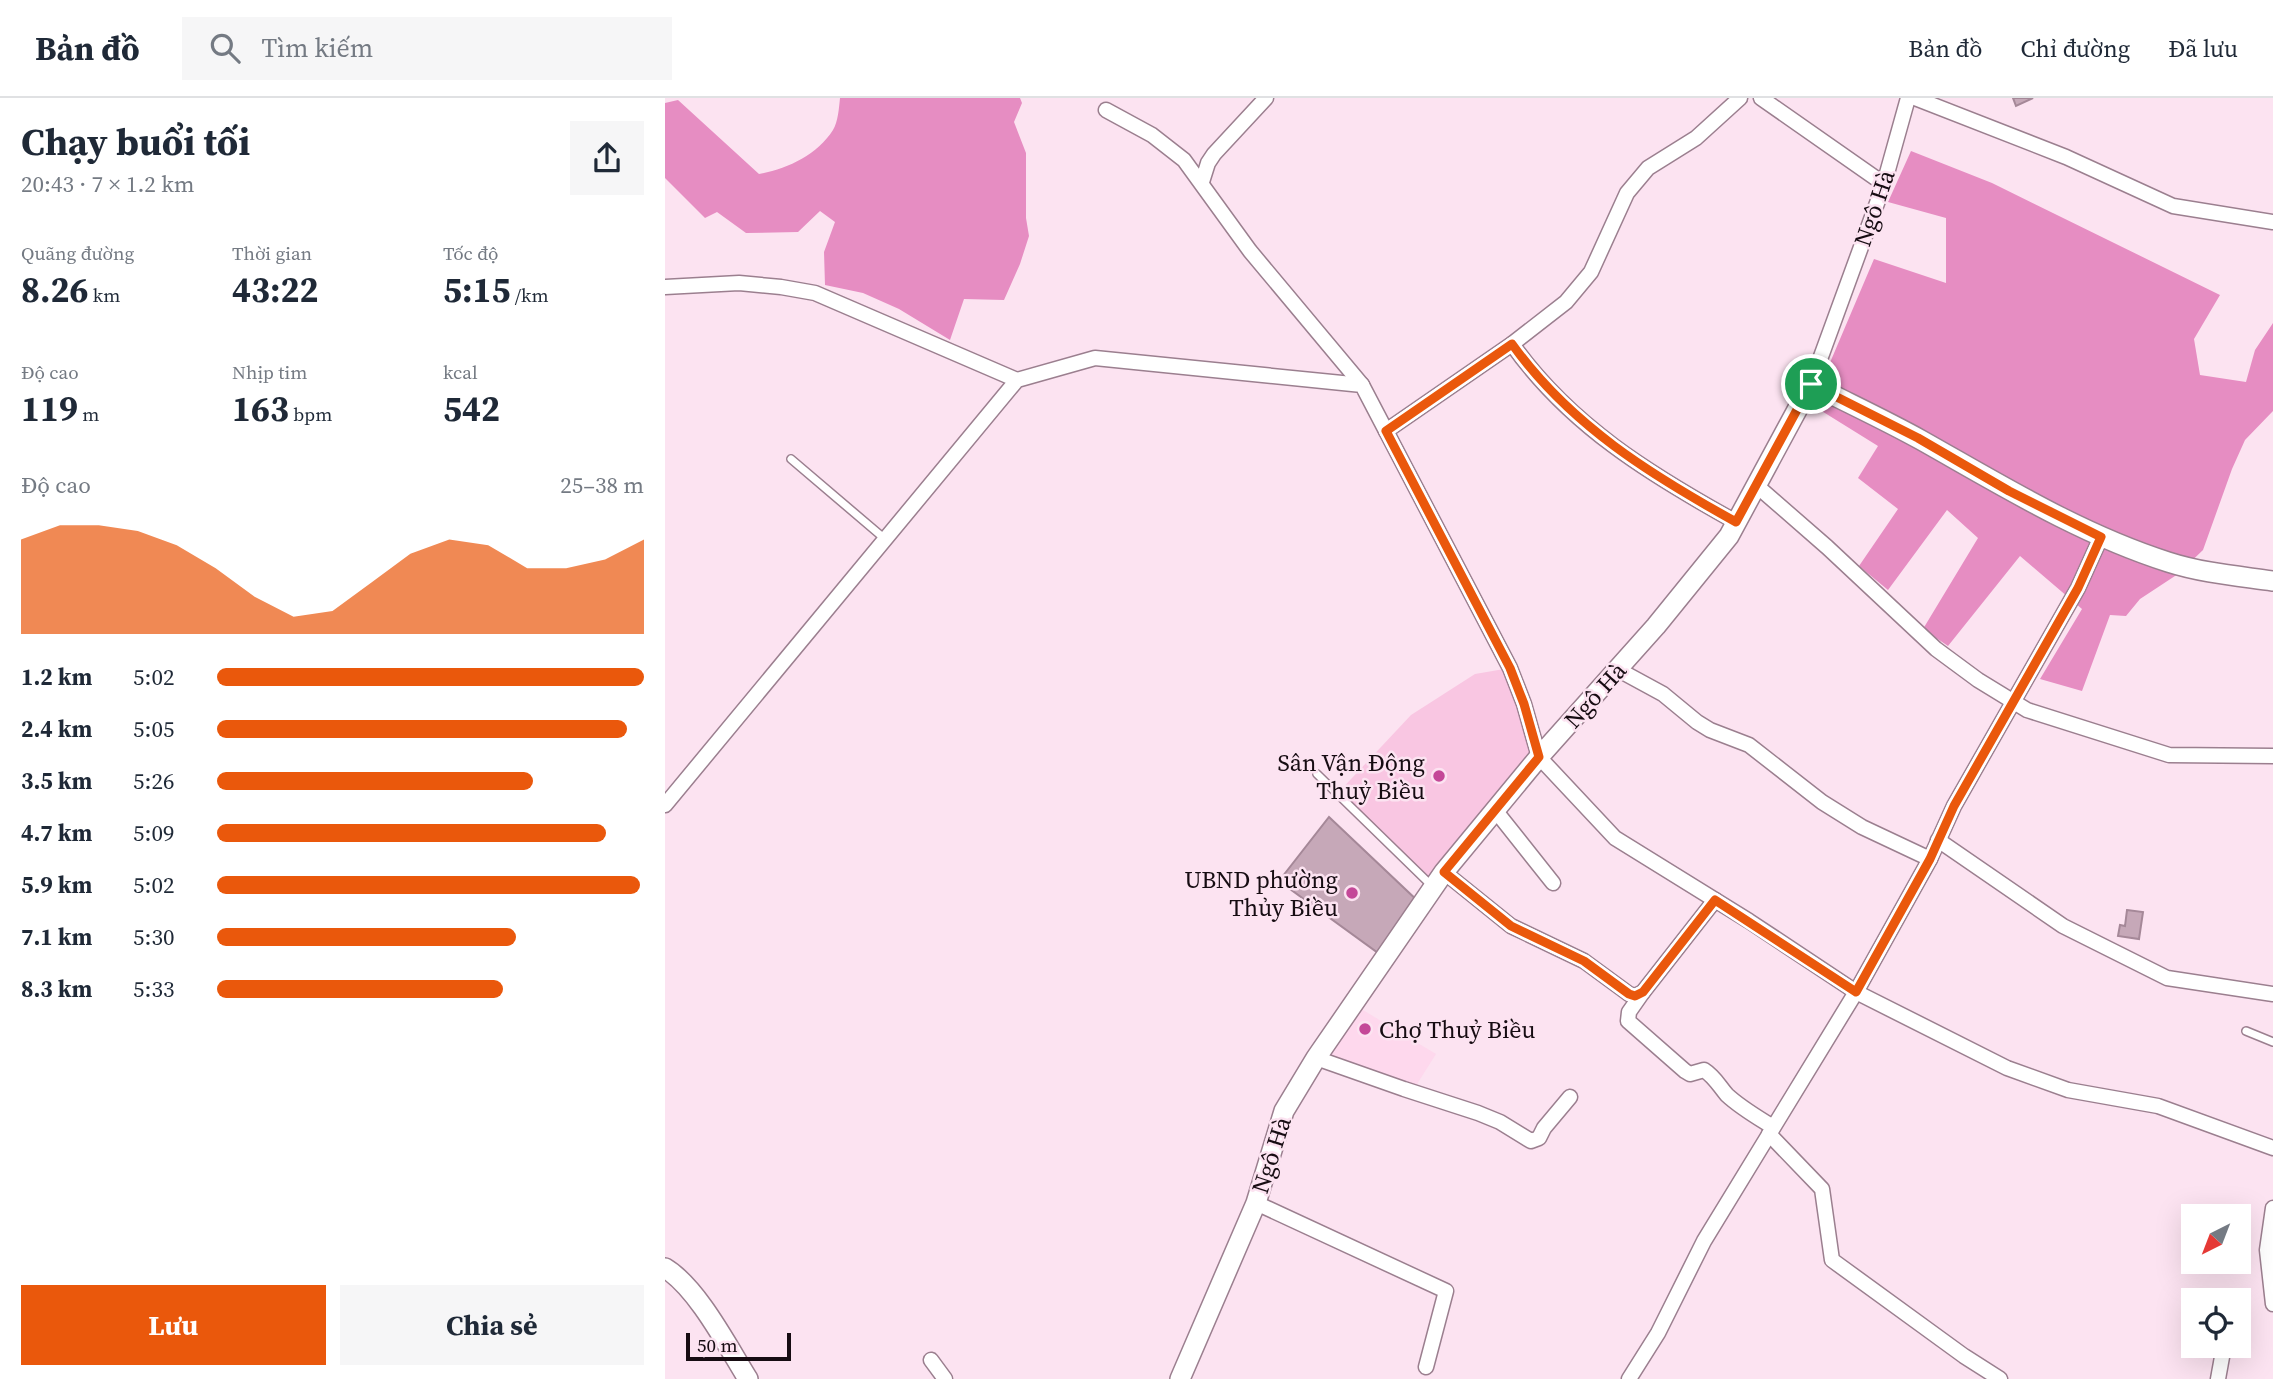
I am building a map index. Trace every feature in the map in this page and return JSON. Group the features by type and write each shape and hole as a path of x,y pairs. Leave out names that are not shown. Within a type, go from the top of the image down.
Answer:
{"street":[{"path":"1202,183 1214,154 1266,98"},
{"path":"1386,431 1512,344 1566,302 1591,272 1627,193 1648,169 1696,138 1740,98"},
{"path":"1761,98 1884,184"},
{"name":"Ngô Hà","path":"1180,1379 1256,1203 1284,1111 1316,1058 1439,880 1539,757 1664,616 1728,536 1757,486 1811,384 1884,184 1908,98"},
{"path":"1915,98 2066,157 2173,206 2273,222"},
{"path":"1106,110 1136,126 1184,160 1249,251 1362,385 1510,668 1524,704 1539,757 1615,838 1856,992 2007,1068 2068,1090 2158,1106 2273,1148"},
{"path":"665,287 740,283 815,293 1017,380"},
{"path":"1512,344 1563,405 1596,432 1669,485 1736,522"},
{"path":"665,805 1017,380 1095,358 1362,385"},
{"path":"1811,384 1918,438 2009,491 2101,537 2170,563 2273,581"},
{"path":"1757,486 1936,649 2013,702 2048,718 2169,755 2273,756"},
{"path":"1629,1379 1658,1333 1704,1241 1856,992 1930,859 1954,806 2078,588 2101,537"},
{"path":"1618,669 1663,694 1710,730 1749,745 1822,802 1862,827 1930,859"},
{"path":"1495,810 1553,883"},
{"path":"1938,841 2063,926 2167,978 2273,994"},
{"path":"1439,880 1511,926 1584,961 1629,994 1635,996 1643,992"},
{"path":"1715,900 1643,992 1629,1012 1628,1021 1685,1072 1690,1074 1704,1070 1710,1074 1724,1092 1771,1130 1822,1189 1832,1260 2000,1379"},
{"path":"1316,1058 1478,1113 1500,1122 1531,1141 1539,1138 1570,1097"},
{"path":"1256,1203 1446,1291 1426,1367"},
{"path":"2273,1208 2267,1250 2273,1304"},
{"path":"665,1268 677,1275 709,1316 748,1379"},
{"path":"2218,1379 2222,1358"},
{"path":"931,1360 946,1379"}],"lane":[{"path":"791,459 885,539"},
{"path":"1317,774 1439,880"},
{"path":"2246,1031 2273,1042"}],"shaded area":[{"path":"840,98 1020,98 1022,103 1014,122 1026,153 1026,218 1029,236 1004,300 964,299 950,340 899,309 863,293 825,285 824,252 835,222 820,211 798,232 746,233 717,212 705,218 665,178 665,103 678,100 759,174 780,169 819,147 835,127"},
{"path":"1911,151 1992,183 2220,295 2194,339 2200,375 2246,382 2255,350 2273,323 2273,411 2245,440 2203,550 2178,574 2140,599 2126,616 2110,615 2082,691 2040,679 2082,609 2020,556 1948,646 1923,629 1978,538 1947,510 1888,590 1859,566 1898,509 1858,478 1878,446 1812,405 1874,259 1946,283 1946,218 1888,202"},
{"name":"Sân Vận Động Thuỷ Biều","path":"1510,668 1539,757 1434,887 1337,794 1411,715 1475,674"},
{"name":"Chợ Thuỷ Biều","path":"1353,1004 1436,1054 1412,1092 1316,1058"}],"building":[{"path":"2013,98 2033,98 2016,106"},
{"name":"UBND phường Thủy Biều","path":"1329,817 1422,905 1385,958 1279,881"},
{"path":"2127,910 2143,912 2139,939 2118,936 2120,925 2125,926"}],"place":[{"name":"Sân Vận Động Thuỷ Biều","path":"1439,776"},
{"name":"UBND phường Thủy Biều","path":"1352,893"},
{"name":"Chợ Thuỷ Biều","path":"1365,1029"}],"route":[{"path":"1512,344 1563,405 1596,432 1669,485 1736,522 1811,384 1918,438 2009,491 2101,537 2078,588 1954,806 1930,859 1856,992 1715,900 1643,992 1635,996 1584,961 1511,926 1444,872 1539,757 1524,704 1510,668 1386,431 1512,344"}]}
